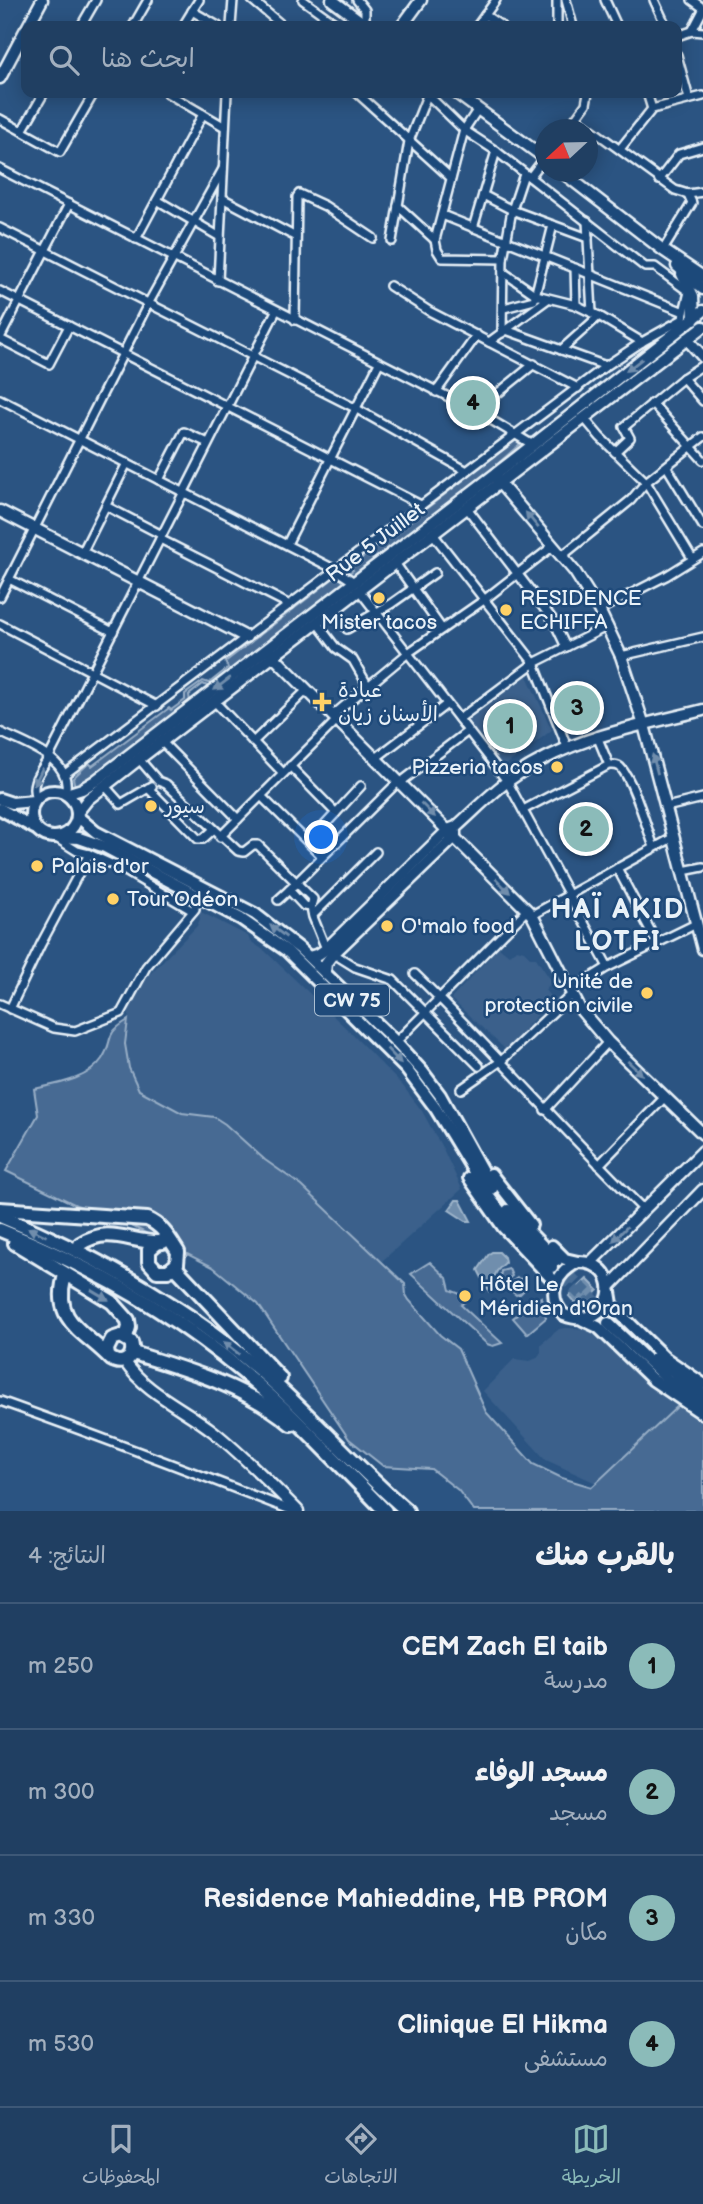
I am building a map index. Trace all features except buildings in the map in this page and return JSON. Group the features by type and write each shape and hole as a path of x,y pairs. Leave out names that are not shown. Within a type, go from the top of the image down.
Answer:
{"highway":[{"path":"0,1209 147,1219 157,1223 165,1231 164,1243"},
{"path":"0,1216 102,1263 183,1313 264,1374 350,1466"},
{"path":"0,1232 92,1271 188,1329 243,1372 350,1466"},
{"path":"0,1232 112,1302 128,1320 126,1337 133,1346 129,1357"},
{"path":"80,1244 110,1234 164,1243 178,1252 175,1267 160,1272 153,1269 143,1246 133,1238"},
{"path":"148,1258 151,1247 164,1243"},
{"path":"175,1267 309,1408 385,1511"},
{"path":"64,1279 64,1311 69,1320 114,1361 129,1357 216,1380 240,1391 350,1466 407,1511"},
{"path":"82,1334 112,1339 126,1337"},
{"path":"108,1356 107,1349 112,1339"}],"main road":[{"path":"32,21 42,0"},
{"path":"332,0 361,21"},
{"path":"406,21 421,0"},
{"path":"0,77 21,41"},
{"path":"463,98 535,151"},
{"path":"575,182 663,250 703,277"},
{"path":"663,250 703,289"},
{"path":"679,267 693,296 687,318"},
{"name":"Rue 5 Juillet","path":"77,814 88,799 215,702 270,653 317,623 356,586 395,563 467,508 533,445 687,318 703,311"},
{"path":"697,332 703,343"},
{"path":"697,332 703,357"},
{"name":"Rue 5 Juillet","path":"65,794 82,789 95,781 697,332"},
{"path":"497,479 562,556 608,626 644,725 703,949"},
{"path":"0,511 246,637"},
{"path":"270,653 453,831 529,913 580,1009 608,1042 703,1134"},
{"path":"325,974 329,952 507,781 566,747 597,736 703,710"},
{"path":"0,799 12,803 35,800 50,791 65,794 72,800 77,814 70,831 54,837 43,835 37,830 30,813 35,800"},
{"path":"2,813 37,830"},
{"name":"CW 75","path":"54,837 79,838 95,843 241,919 286,951 399,1061 436,1109 490,1198 515,1230 554,1264 500,1200 440,1095 422,1071 309,957 256,914 96,832 77,814"},
{"path":"309,957 329,952"},
{"path":"422,1071 448,1098 491,1173 515,1207 565,1259 603,1271 612,1304 619,1314 665,1358 703,1384"},
{"path":"436,1109 463,1167 489,1209 555,1283"},
{"path":"703,1151 644,1210 584,1263 564,1271 555,1283 554,1300 560,1312 598,1327 653,1380 703,1414"},
{"path":"583,1320 596,1314 605,1305 610,1289 703,1190"},
{"path":"703,1394 668,1369 611,1321 667,1379 703,1403"},
{"path":"129,1357 147,1387 225,1441 295,1511"}],"street":[{"path":"84,21 96,0"},
{"path":"138,21 148,0"},
{"path":"186,21 199,0"},
{"path":"231,21 233,0"},
{"path":"252,0 277,21"},
{"path":"303,0 332,21"},
{"path":"358,0 365,10 366,21"},
{"path":"481,21 496,0"},
{"path":"557,0 557,21"},
{"path":"566,0 572,21"},
{"path":"605,0 615,21"},
{"path":"653,0 664,21"},
{"path":"692,0 703,9 692,31"},
{"path":"192,11 209,21"},
{"path":"485,15 494,21"},
{"path":"682,34 692,31 703,32"},
{"path":"682,73 689,99"},
{"path":"620,149 652,109 703,96"},
{"path":"22,131 41,98"},
{"path":"0,119 60,152 91,98"},
{"path":"176,98 225,127"},
{"path":"218,281 227,98"},
{"path":"362,98 452,178"},
{"path":"392,241 409,141 425,98"},
{"path":"432,98 464,130 496,151 645,267 656,267 689,292 687,318"},
{"path":"588,98 576,118 675,190 688,194 703,192"},
{"path":"649,98 652,109"},
{"path":"478,109 464,130 435,240 442,258 503,259"},
{"path":"136,239 203,114"},
{"path":"659,180 679,153 703,147"},
{"path":"473,228 496,151"},
{"path":"504,331 503,259 512,210 527,176 535,168"},
{"path":"0,169 475,411 533,445"},
{"path":"0,597 148,304 223,169"},
{"path":"295,320 297,197 301,194 325,206 373,238"},
{"path":"663,250 692,203 688,194"},
{"path":"483,195 512,210 587,238"},
{"path":"222,198 296,237"},
{"path":"157,200 220,237"},
{"path":"69,204 0,339 49,364 69,326"},
{"path":"398,206 435,240"},
{"path":"442,215 590,274 687,318"},
{"path":"587,221 595,314"},
{"path":"504,308 532,301 536,295 553,225"},
{"path":"0,228 355,408 467,471"},
{"path":"575,268 576,305"},
{"path":"503,272 536,295 576,305 642,342"},
{"path":"390,286 429,311 578,388"},
{"path":"0,290 421,505"},
{"path":"489,342 548,299"},
{"path":"35,800 32,786 276,311"},
{"path":"561,350 595,314"},
{"path":"65,774 606,366 642,342 687,318"},
{"path":"504,331 606,366"},
{"path":"436,392 477,335"},
{"path":"287,544 379,363"},
{"path":"475,411 534,364"},
{"path":"615,452 630,438 624,427 683,378 703,365"},
{"path":"683,378 703,401"},
{"path":"0,399 336,569 356,586 507,781 608,967"},
{"path":"652,403 703,460"},
{"path":"584,418 646,482 692,558"},
{"path":"159,480 184,432 208,443"},
{"path":"562,556 631,500 646,482 703,437"},
{"path":"82,553 127,463"},
{"path":"667,467 703,526"},
{"path":"106,506 290,605"},
{"path":"467,508 553,620 566,647"},
{"path":"433,534 534,663 566,747"},
{"path":"220,837 368,686 408,653 484,600 553,546"},
{"path":"599,610 666,576 703,553"},
{"path":"395,563 442,629"},
{"path":"347,629 391,604 435,573"},
{"path":"9,579 113,632"},
{"path":"317,623 336,648 353,660 368,686"},
{"path":"0,624 157,706"},
{"path":"459,719 534,663 608,626"},
{"path":"621,656 703,637"},
{"path":"253,742 307,690"},
{"path":"215,702 283,773"},
{"path":"376,758 447,704"},
{"path":"278,900 400,782 468,730"},
{"path":"0,732 49,757 65,774 65,794"},
{"path":"597,736 609,765"},
{"path":"162,742 238,819"},
{"path":"139,759 158,781 166,784 239,853 258,845 295,883 306,890 313,899 312,911 322,944 329,952 355,967 393,980 480,1066"},
{"path":"523,810 609,765 619,766 627,778 654,847"},
{"path":"290,766 336,813"},
{"path":"105,786 121,804 158,781"},
{"path":"323,827 361,786"},
{"path":"148,788 198,839 203,839 213,830"},
{"path":"261,796 322,856"},
{"path":"666,807 703,798"},
{"path":"54,837 77,851 120,868 193,911"},
{"path":"396,1042 529,913 674,837"},
{"path":"312,911 376,852"},
{"path":"10,1009 89,854"},
{"path":"683,872 703,866"},
{"path":"617,867 657,943"},
{"path":"289,890 312,911"},
{"path":"0,1004 54,1028 75,1031 121,1013 146,967 193,911 196,896"},
{"path":"461,1089 501,1061 570,993 608,967 696,923"},
{"path":"415,974 644,1210"},
{"path":"545,1110 608,1042"},
{"path":"599,1165 665,1097"},
{"path":"0,1401 71,1425 142,1455 295,1511"}],"shaded area":[{"path":"516,440 520,444 476,483 214,684 209,687 203,684 189,695 190,702 91,779 75,787 73,778 89,763 92,766 169,708 171,710 185,700 185,694 203,681 209,683 228,668 225,662 339,574 343,577 353,570 350,567"},
{"path":"527,676 552,730 502,768 468,721"},
{"path":"199,911 248,936 250,941 265,951 347,1029 403,1086 422,1111 444,1151 462,1189 382,1261 302,1187 265,1160 225,1124 214,1117 182,1113 139,1090 129,1068 125,1044 130,1006 144,980 197,926"},
{"path":"499,947 509,955 517,949 524,951 531,958 536,958 550,979 545,990 553,1000 506,1050 451,999"},
{"path":"128,1020 125,1044 129,1068 139,1090 182,1113 214,1117 265,1160 302,1186 405,1284 409,1300 440,1335 458,1349 486,1412 533,1464 562,1478 592,1487 680,1404 703,1418 703,1511 474,1511 458,1490 431,1469 383,1466 349,1439 258,1304 213,1267 114,1217 76,1205 6,1171 38,1115 34,1089 71,1080 89,1072 102,1059 115,1030"},
{"path":"456,1200 460,1200 471,1221 466,1221 449,1210"},
{"path":"492,1252 499,1252 505,1263 496,1274 493,1287 489,1291 478,1270"},
{"path":"430,1262 447,1278 450,1290 464,1293 469,1298 461,1305 502,1343 493,1346 487,1344 411,1274"},
{"path":"509,1269 512,1276 508,1279 511,1282 517,1278 526,1280 526,1288 520,1294 516,1295 500,1282 501,1271"},
{"path":"587,1279 598,1290 580,1309 569,1296"},
{"path":"541,1297 546,1318 527,1334 513,1318"},
{"path":"559,1329 592,1329 680,1404 596,1483 546,1460 483,1391 514,1359 530,1361 537,1358 541,1352 541,1344"}],"tunnel":[{"path":"559,1264 614,1319"},
{"path":"552,1267 608,1323"}],"place":[{"name":"Clinique El Hikma","path":"473,403"},
{"name":"Mister tacos","path":"379,598"},
{"name":"RESIDENCE ECHIFFA","path":"506,610"},
{"name":"عيادة الأسنان زيان","path":"322,702"},
{"name":"Residence Mahieddine, HB PROM","path":"577,708"},
{"name":"CEM Zach El taib","path":"510,726"},
{"name":"Pizzeria tacos","path":"557,767"},
{"name":"سيور","path":"151,806"},
{"name":"مسجد الوفاء","path":"586,829"},
{"name":"Palais d'or","path":"37,866"},
{"name":"Tour Odéon","path":"113,899"},
{"name":"O'malo food","path":"387,926"},
{"name":"Unité de protection civile","path":"647,993"},
{"name":"Hôtel Le Méridien d'Oran","path":"465,1296"}],"district":[{"name":"HAÏ AKID LOTFI","path":"618,924"}]}
